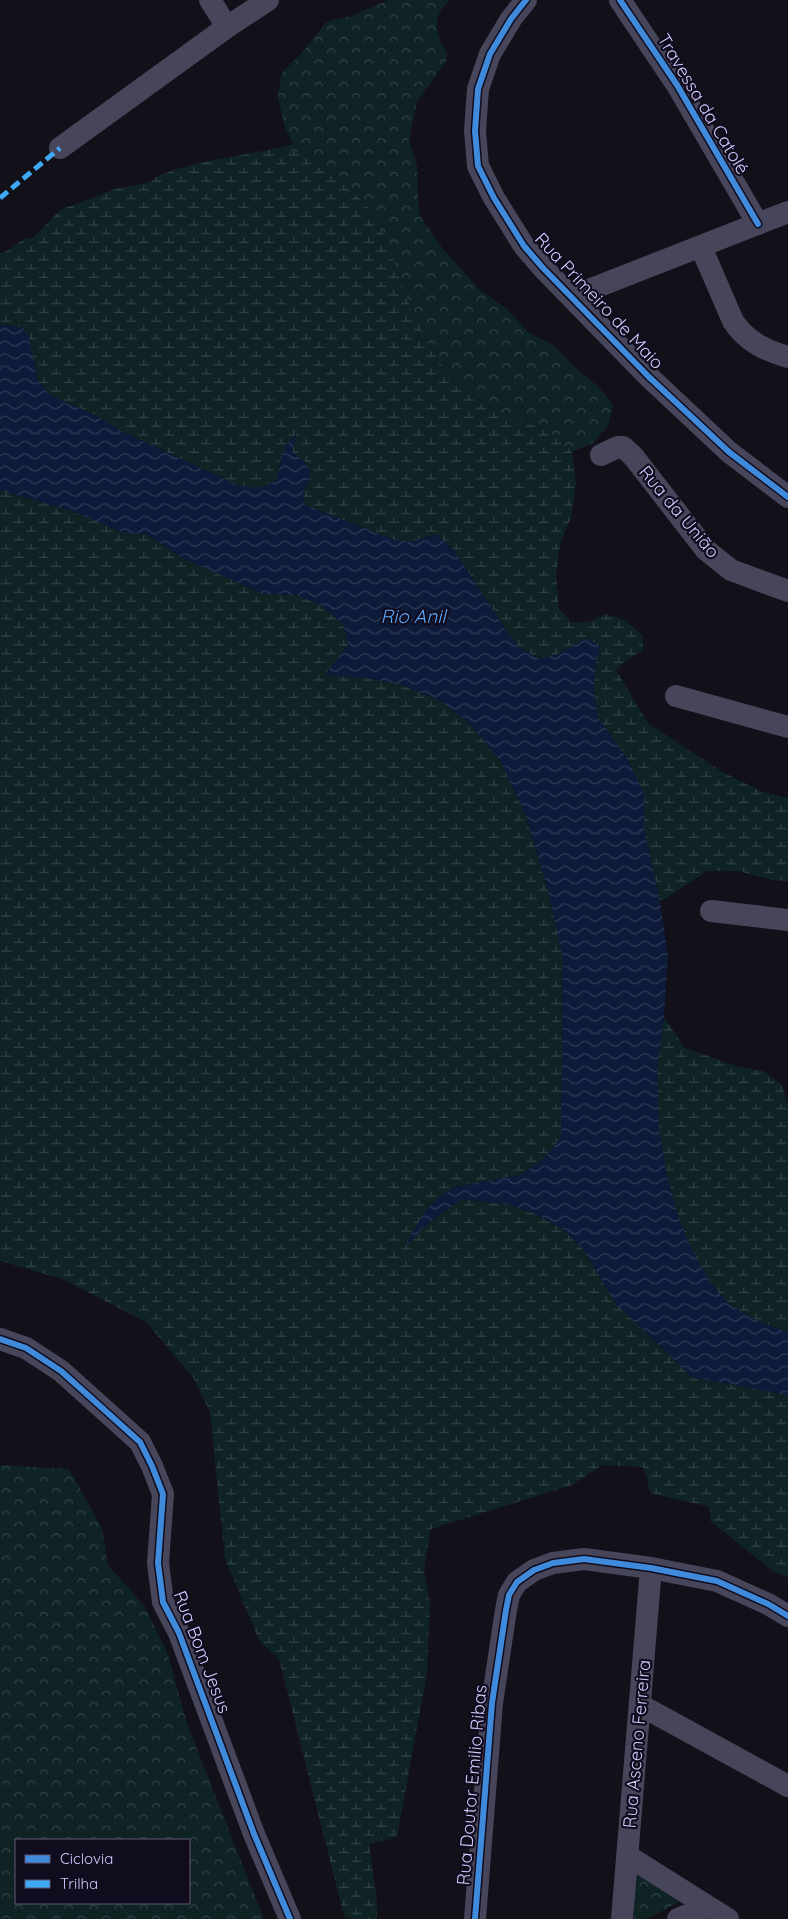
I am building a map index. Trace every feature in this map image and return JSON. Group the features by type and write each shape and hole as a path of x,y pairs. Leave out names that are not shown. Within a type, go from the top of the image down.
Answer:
{"street":[{"path":"210,0 227,27"},
{"path":"60,148 227,27 268,0"},
{"name":"Rua Primeiro de Maio","path":"526,0 511,19 490,54 478,89 475,131 478,166 494,198 524,246 649,377 729,452 788,497"},
{"name":"Travessa da Catolé","path":"620,0 677,85 758,224"},
{"path":"572,297 788,212"},
{"path":"702,247 732,320 740,331 749,340 760,346 788,357"},
{"name":"Rua da União","path":"601,455 618,447 623,447 633,456 706,550 731,570 788,591"},
{"path":"676,696 788,727"},
{"path":"711,912 788,920"},
{"name":"Rua Bom Jesus","path":"0,1338 26,1348 61,1371 140,1442 152,1466 163,1494 158,1563 163,1602 179,1633 254,1834 290,1919"},
{"name":"Rua Doutor Emilio Ribas","path":"475,1919 492,1703 509,1594 517,1582 534,1570 552,1563 584,1559 651,1568 717,1581 768,1604 788,1616"},
{"name":"Rua Asceno Ferreira","path":"622,1919 651,1568"},
{"path":"640,1705 788,1786"},
{"path":"628,1856 728,1919"},
{"path":"678,1919 707,1906"}],"green space":[{"path":"389,0 449,0 440,12 437,24 440,39 447,52 446,61 417,102 409,140 417,165 419,214 443,249 479,289 507,309 529,333 553,345 580,372 598,386 613,405 608,426 593,443 572,452 550,432 491,409 464,392 443,367 426,341 409,305 376,216 330,171 304,154 279,148 293,144 285,128 278,96 281,74 303,52 326,22 351,16"},
{"path":"279,148 304,154 330,171 376,216 389,245 409,304 426,341 443,367 464,392 491,409 550,432 572,452 576,483 571,517 560,545 556,576 559,608 571,622 588,622 606,614 624,620 643,635 643,651 626,660 616,670 648,723 721,771 760,791 788,798 788,881 772,880 739,871 707,871 660,902 644,828 644,794 629,762 598,717 594,690 596,663 587,638 558,654 541,659 521,649 507,632 454,550 436,534 411,542 395,540 305,505 303,493 309,481 306,462 292,452 296,435 281,458 277,479 267,486 247,487 235,484 119,430 95,415 50,395 38,381 35,364 21,327 0,325 0,253 9,250 23,240 33,238 60,210 115,189 150,182 159,175 197,163"},
{"path":"0,490 75,512 124,533 146,534 183,558 263,594 297,595 320,605 343,624 348,645 325,675 366,678 402,685 441,701 469,723 501,762 526,816 548,891 563,959 561,1137 544,1159 520,1175 455,1187 406,1245 432,1220 462,1199 507,1204 533,1213 562,1228 584,1250 616,1304 692,1377 788,1395 788,1577 774,1572 710,1521 710,1507 651,1493 643,1467 602,1465 572,1485 431,1529 424,1569 430,1603 427,1673 397,1837 369,1844 377,1902 377,1919 349,1919 344,1916 279,1659 259,1640 225,1559 210,1412 194,1379 146,1322 62,1279 0,1261"},
{"path":"664,1017 685,1048 739,1067 764,1071 782,1085 788,1104 788,1332 750,1317 730,1304 712,1284 696,1258 683,1228 672,1195 659,1128 657,1070"},
{"path":"0,1465 69,1469 102,1528 108,1565 144,1606 168,1654 187,1724 264,1919 0,1919"},
{"path":"635,1872 681,1901 647,1919 634,1919"}],"water":[{"name":"Rio Anil","path":"0,325 21,327 29,338 38,381 50,395 95,415 119,430 235,484 257,488 272,483 277,479 284,450 296,434 292,452 304,461 310,470 309,479 303,493 305,505 395,540 411,542 436,534 454,550 507,632 521,649 540,659 558,654 587,638 600,646 596,663 594,690 598,717 629,762 644,794 644,828 660,902 668,955 664,1017 657,1071 659,1127 666,1171 678,1216 691,1248 710,1282 730,1305 760,1322 788,1332 788,1395 692,1377 616,1304 584,1250 562,1228 533,1213 507,1204 462,1199 432,1220 404,1247 426,1210 442,1195 455,1187 520,1175 544,1159 561,1137 563,959 548,891 526,816 501,762 469,723 441,701 402,685 366,678 325,675 348,645 343,624 320,605 297,595 263,594 183,558 146,534 124,533 75,512 0,490"}],"marked path":[{"path":"0,198 60,148"}],"cycle path":[{"path":"526,0 511,19 490,54 478,89 475,131 478,166 494,198 524,246 543,268 649,377 729,452 788,497"},
{"path":"620,0 677,85 758,224"},
{"path":"0,1339 26,1348 61,1371 140,1442 163,1494 158,1563 163,1602 179,1633 254,1834 290,1919"},
{"path":"475,1919 492,1703 509,1595 517,1582 534,1570 553,1563 584,1559 651,1568 717,1581 768,1604 788,1616"}]}
